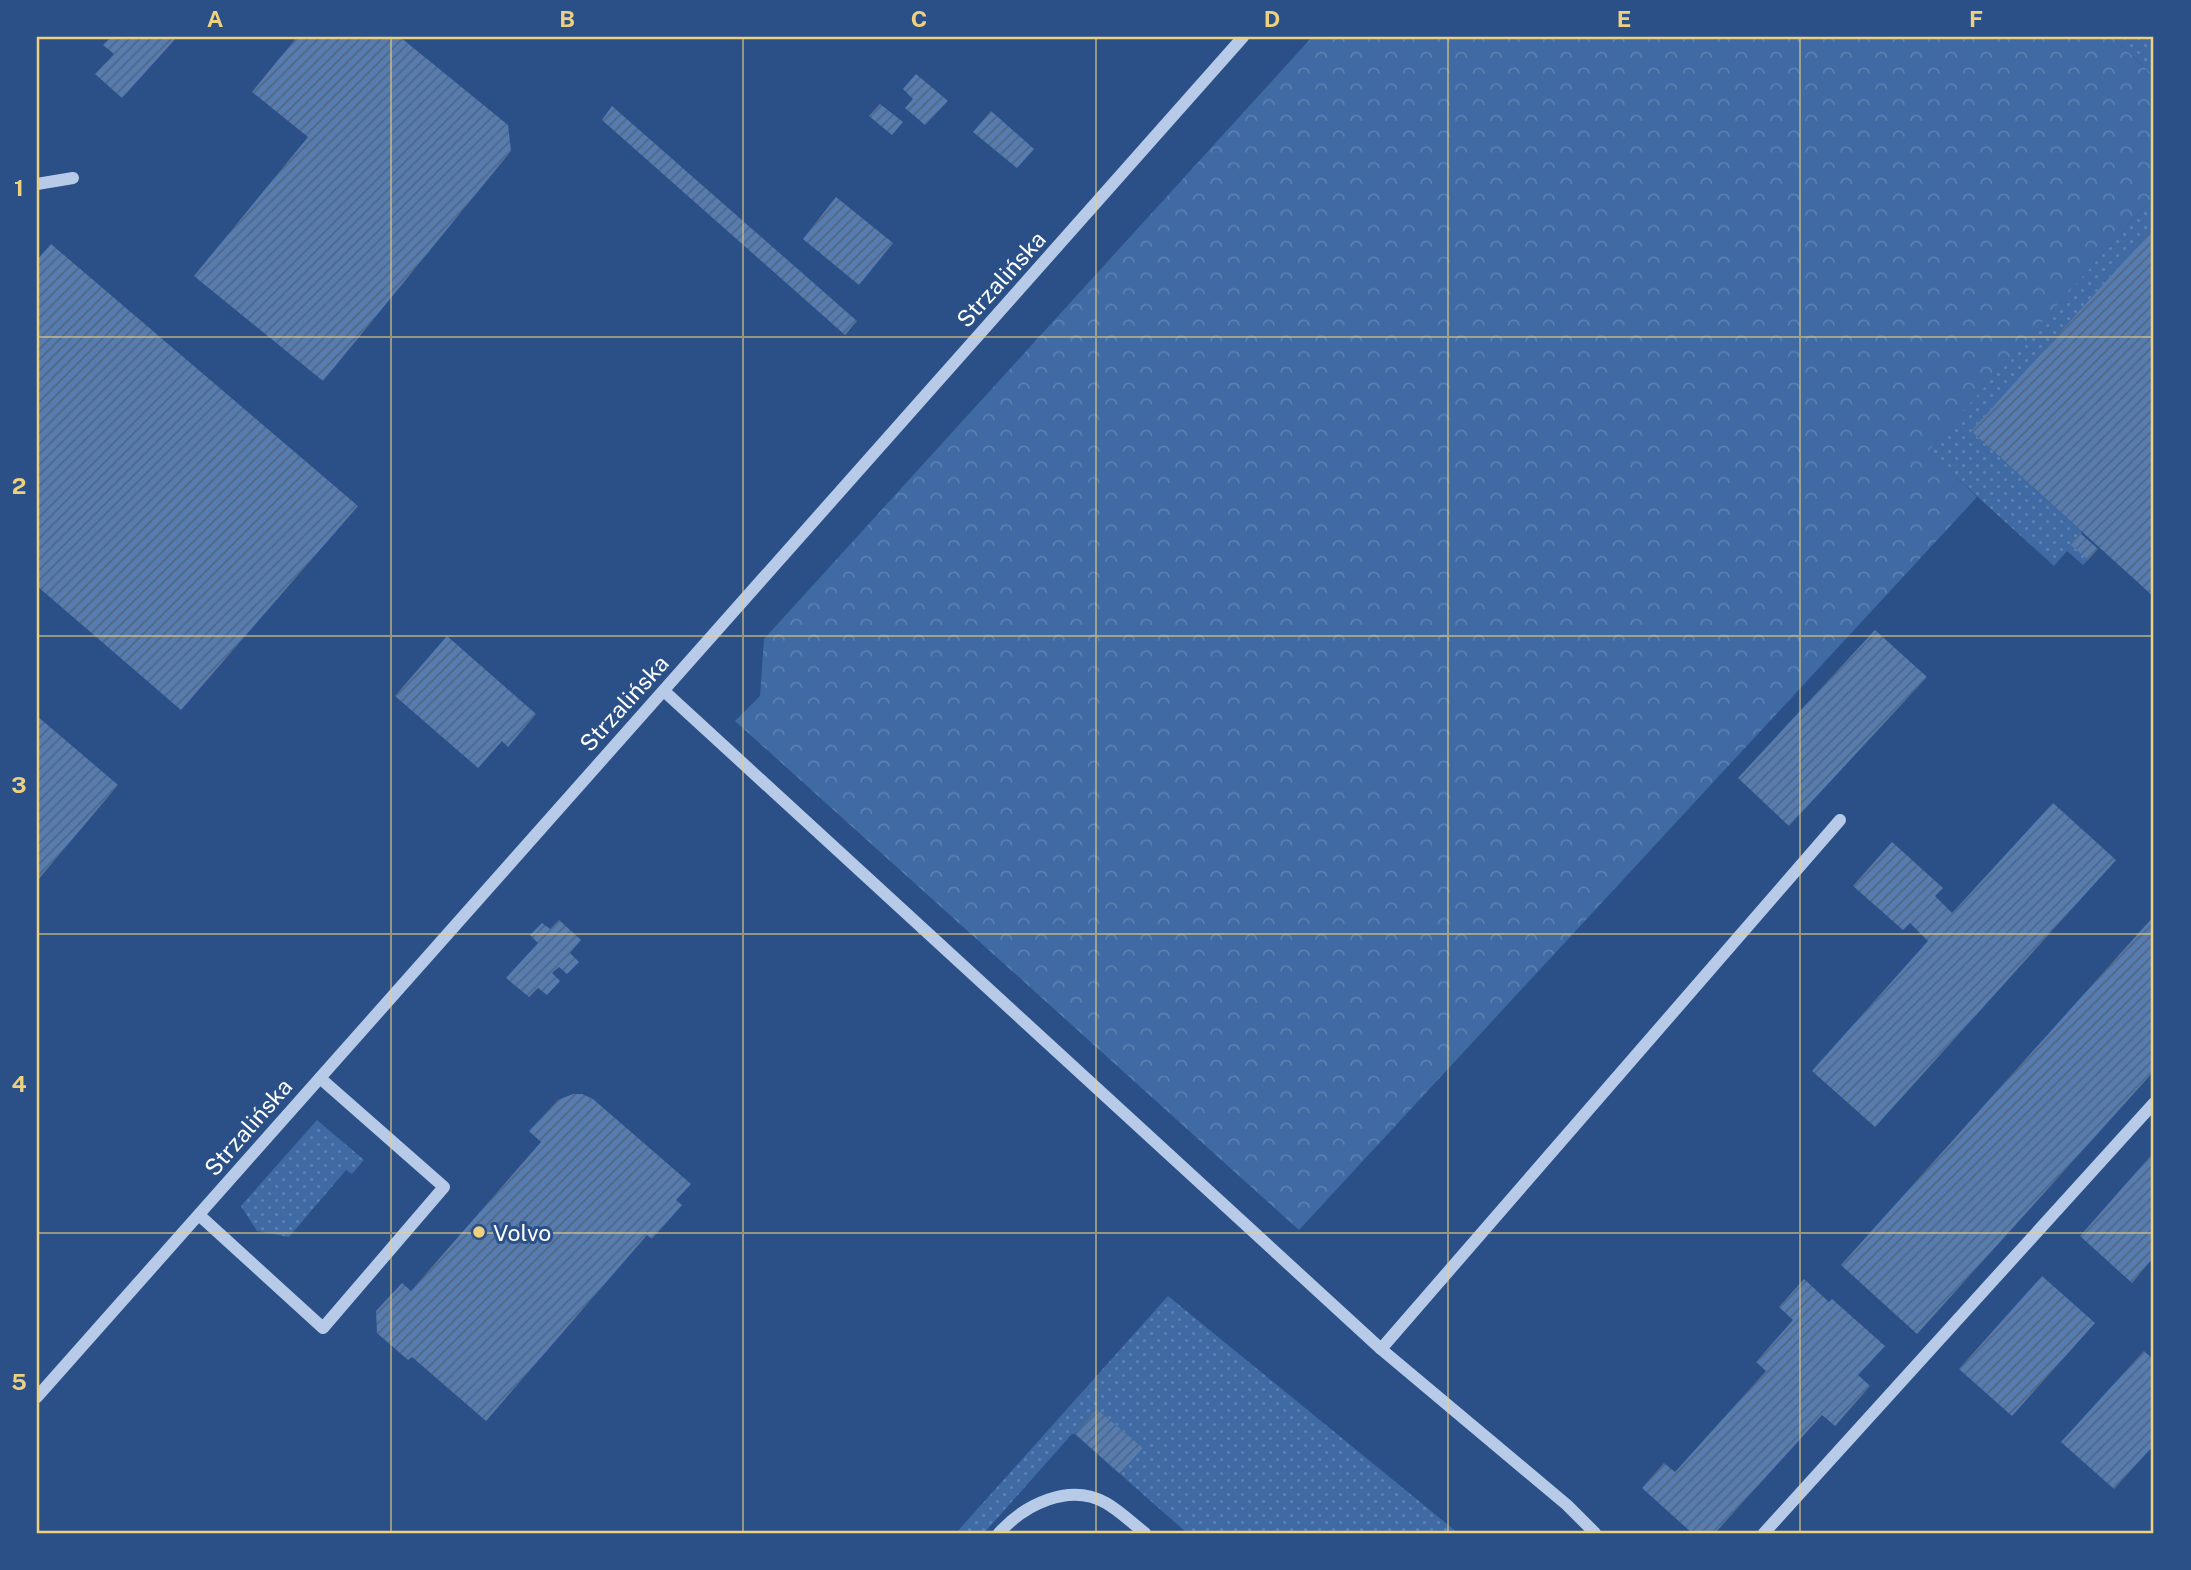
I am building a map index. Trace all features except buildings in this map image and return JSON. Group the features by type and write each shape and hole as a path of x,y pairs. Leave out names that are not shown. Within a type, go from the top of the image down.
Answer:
{"street":[{"name":"Strzalińska","path":"37,1397 1243,37"},
{"path":"37,184 73,178"},
{"path":"664,691 1381,1349 1557,1496 1595,1533"},
{"path":"1381,1349 1840,820"},
{"path":"199,1214 323,1328 444,1187 320,1077"},
{"path":"1764,1533 2154,1103"},
{"path":"999,1533 1024,1510 1062,1496 1082,1496 1105,1502 1145,1533"}],"green space":[{"path":"1312,37 2112,37 2154,76 2154,196 1928,451 1977,497 1299,1230 735,721 760,696 764,639"},
{"path":"2112,37 2154,39 2154,76"},
{"path":"2154,196 2154,228 1971,431 2081,531 2088,560 2083,565 2067,551 2054,566 1927,451"},
{"path":"317,1120 364,1160 352,1174 346,1170 289,1237 257,1231 241,1206"},
{"path":"1168,1296 1458,1533 1187,1533 1120,1474 1143,1448 1097,1409 984,1533 956,1533"}],"place":[{"name":"Volvo","path":"479,1232"}]}
